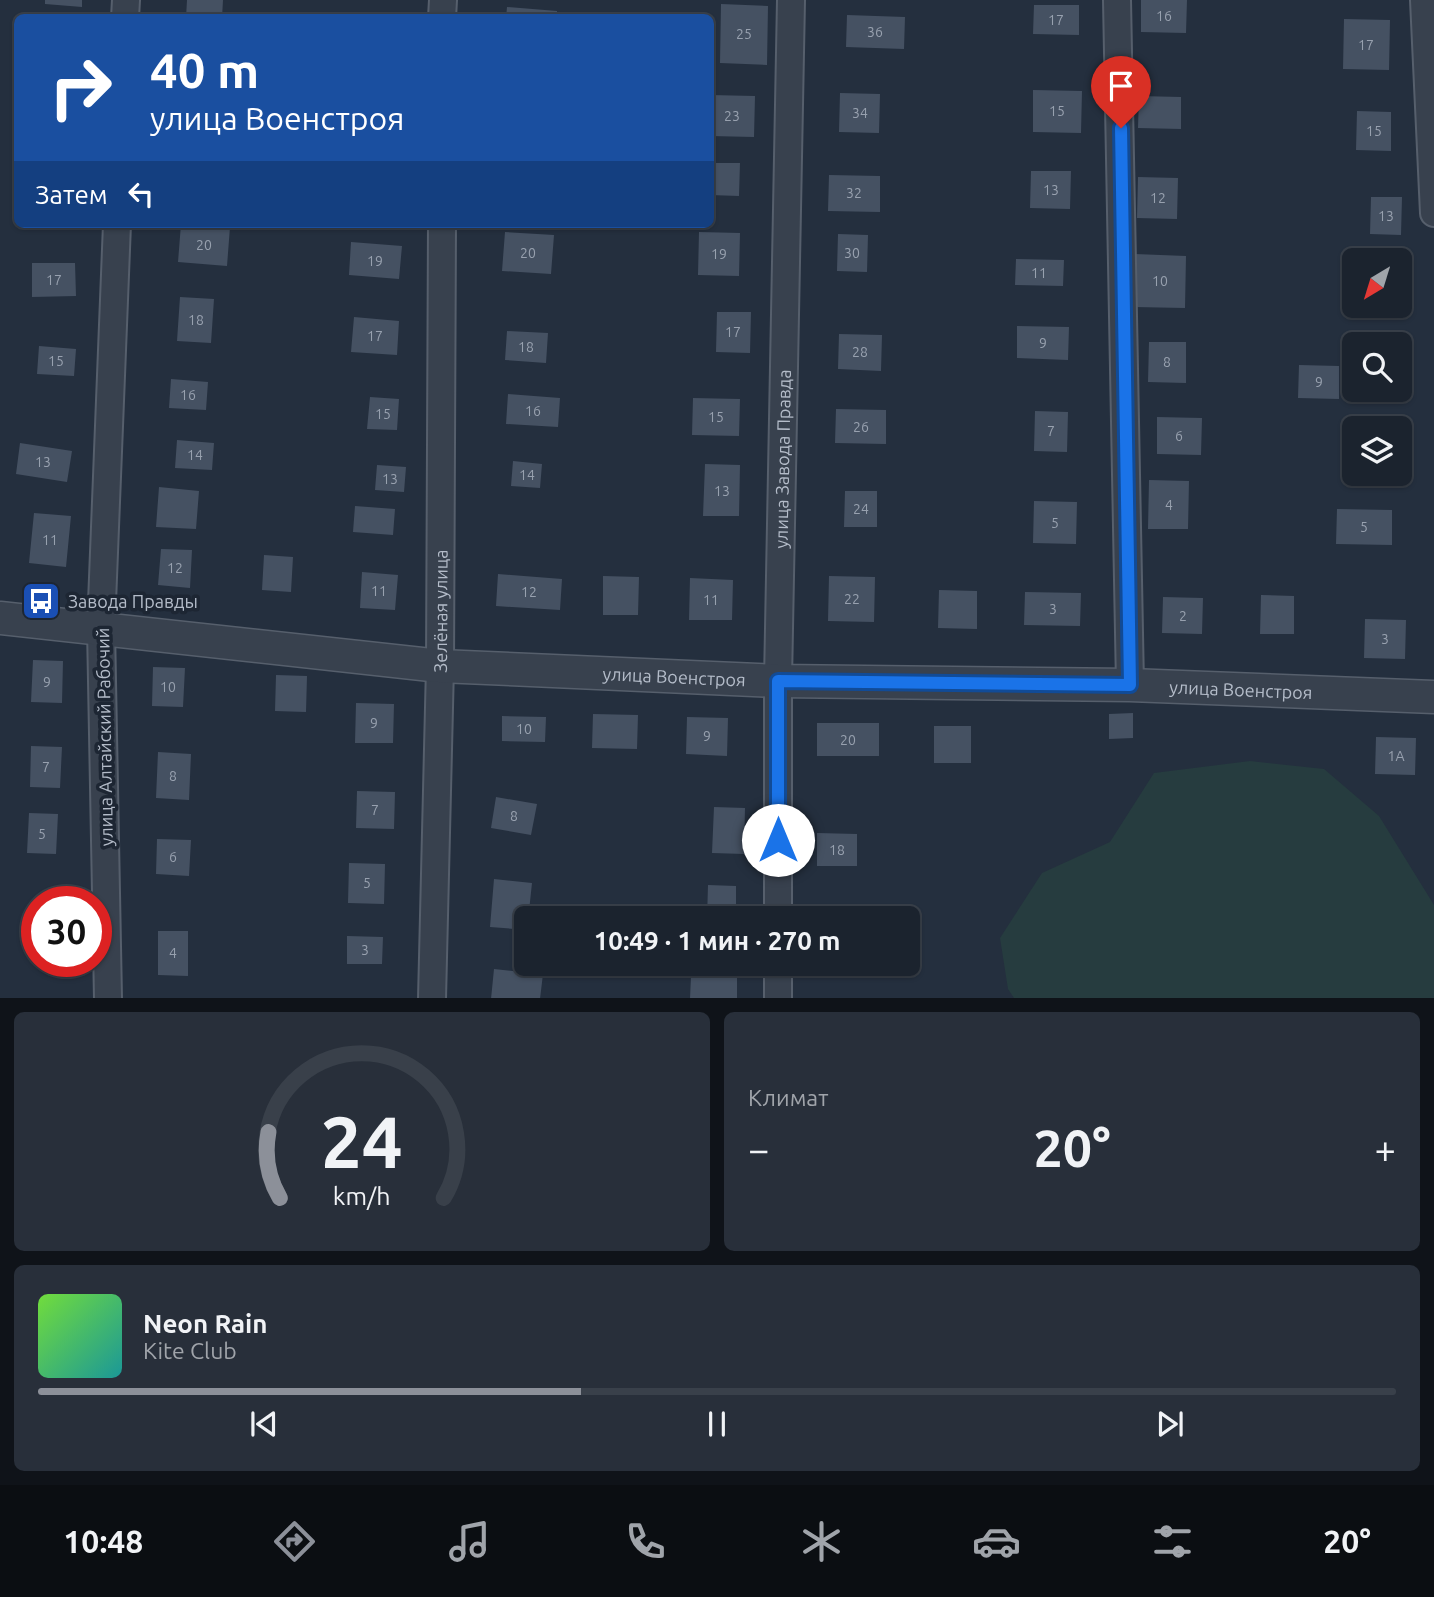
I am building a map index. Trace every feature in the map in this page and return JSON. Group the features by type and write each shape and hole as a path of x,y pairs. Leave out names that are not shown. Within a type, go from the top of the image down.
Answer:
{"street":[{"name":"улица Завода Правда","path":"778,906 778,681 791,0"},
{"path":"1117,0 1130,685"},
{"path":"1424,0 1434,213"},
{"name":"улица Алтайский Рабочий","path":"108,998 102,628 117,228"},
{"name":"Зелёная улица","path":"432,998 440,666 442,228"},
{"name":"улица Военстроя","path":"0,618 440,666 778,681 1130,685 1434,697"},
{"path":"778,976 778,998"}],"green space":[{"path":"1250,761 1324,769 1379,816 1434,905 1434,998 1014,998 1008,989 1000,938 1042,873 1110,842 1154,773"}],"building":[{"path":"45,0 82,0 82,7 45,4"},
{"path":"187,0 223,0 222,14 186,14"},
{"path":"1141,0 1187,0 1186,33 1141,32"},
{"path":"721,4 768,6 767,65 720,63"},
{"path":"1034,5 1079,5 1079,35 1033,34"},
{"path":"507,7 557,11 557,14 506,14"},
{"path":"847,15 905,17 904,49 846,47"},
{"path":"1344,19 1390,20 1389,70 1343,69"},
{"path":"1033,90 1082,91 1081,133 1033,132"},
{"path":"840,93 880,94 879,133 839,132"},
{"path":"714,95 755,96 754,137 714,136"},
{"path":"1139,96 1181,97 1181,129 1138,128"},
{"path":"1357,111 1391,112 1391,151 1356,150"},
{"path":"714,163 740,163 739,196 714,195"},
{"path":"1031,171 1071,171 1070,209 1030,208"},
{"path":"829,175 880,176 880,212 828,211"},
{"path":"1138,177 1178,178 1177,219 1137,218"},
{"path":"1371,197 1402,197 1401,235 1370,234"},
{"path":"181,228 230,228 227,266 178,262"},
{"path":"505,232 554,235 551,274 502,271"},
{"path":"699,232 740,233 739,276 698,275"},
{"path":"838,234 868,235 867,272 837,271"},
{"path":"351,242 402,246 399,279 349,275"},
{"path":"1135,254 1186,256 1185,308 1134,307"},
{"path":"1016,259 1064,260 1063,286 1015,285"},
{"path":"32,263 75,263 76,296 32,297"},
{"path":"180,297 214,299 211,343 177,341"},
{"path":"717,312 751,312 750,353 716,352"},
{"path":"354,317 399,321 397,355 351,352"},
{"path":"1017,326 1069,327 1068,360 1017,358"},
{"path":"507,331 548,333 546,363 505,360"},
{"path":"839,334 882,335 881,371 838,369"},
{"path":"1149,342 1186,342 1186,383 1148,382"},
{"path":"39,346 76,349 74,376 37,374"},
{"path":"1299,365 1339,366 1339,399 1298,398"},
{"path":"171,379 208,382 206,410 169,408"},
{"path":"508,394 560,398 558,427 506,424"},
{"path":"370,397 399,399 397,430 367,429"},
{"path":"693,398 740,399 739,436 692,435"},
{"path":"836,409 886,410 886,444 835,443"},
{"path":"1035,411 1068,412 1067,452 1034,451"},
{"path":"1157,417 1202,418 1201,455 1157,454"},
{"path":"177,440 214,443 212,470 175,468"},
{"path":"20,443 72,451 67,482 16,474"},
{"path":"513,461 542,464 540,488 511,486"},
{"path":"705,464 740,465 739,516 703,516"},
{"path":"377,465 406,467 404,492 375,490"},
{"path":"1149,480 1189,481 1188,529 1148,529"},
{"path":"159,487 199,491 196,529 156,527"},
{"path":"845,491 877,491 877,527 844,527"},
{"path":"1034,501 1077,502 1076,544 1033,543"},
{"path":"355,506 395,509 393,535 353,532"},
{"path":"1337,509 1392,510 1392,545 1336,544"},
{"path":"34,513 71,516 66,567 29,563"},
{"path":"161,549 192,550 190,588 158,585"},
{"path":"264,555 293,557 291,592 262,590"},
{"path":"362,572 398,575 395,610 360,608"},
{"path":"498,574 562,579 560,610 496,606"},
{"path":"603,576 639,577 638,615 603,615"},
{"path":"829,576 875,577 874,622 828,621"},
{"path":"690,578 733,580 732,620 689,620"},
{"path":"939,590 977,591 977,629 938,628"},
{"path":"1025,592 1081,593 1080,626 1024,625"},
{"path":"1261,595 1294,596 1294,634 1260,634"},
{"path":"1163,597 1203,598 1202,634 1162,633"},
{"path":"1365,619 1406,620 1405,659 1364,658"},
{"path":"33,660 63,661 62,703 31,702"},
{"path":"153,667 185,668 183,707 152,706"},
{"path":"276,675 307,676 306,712 275,711"},
{"path":"356,703 394,704 393,743 355,743"},
{"path":"1133,713 1133,738 1109,739 1109,714"},
{"path":"593,714 638,715 637,749 592,748"},
{"path":"502,716 546,717 545,742 502,741"},
{"path":"687,717 728,718 727,756 686,754"},
{"path":"817,723 879,723 879,756 817,756"},
{"path":"934,726 971,726 971,763 934,763"},
{"path":"1376,737 1416,738 1415,775 1375,774"},
{"path":"31,746 62,747 60,788 30,787"},
{"path":"158,752 191,754 189,800 156,798"},
{"path":"357,791 395,792 394,829 356,828"},
{"path":"496,797 537,804 531,835 491,828"},
{"path":"714,807 745,808 744,854 712,853"},
{"path":"29,813 58,814 56,854 27,853"},
{"path":"817,833 857,834 857,866 817,866"},
{"path":"157,839 191,840 189,876 156,874"},
{"path":"349,863 385,864 384,904 348,903"},
{"path":"494,879 532,883 530,906 514,906 514,929 490,927"},
{"path":"708,885 736,886 736,906 707,906"},
{"path":"158,931 188,931 188,976 158,975"},
{"path":"347,936 383,937 382,964 347,964"},
{"path":"494,969 514,971 514,976 543,976 540,998 491,998"},
{"path":"691,976 737,977 737,998 690,998"}],"place":[{"name":"Завода Правды","path":"41,601"}],"route":[{"path":"778,840 778,681 1130,685 1121,128"}]}
